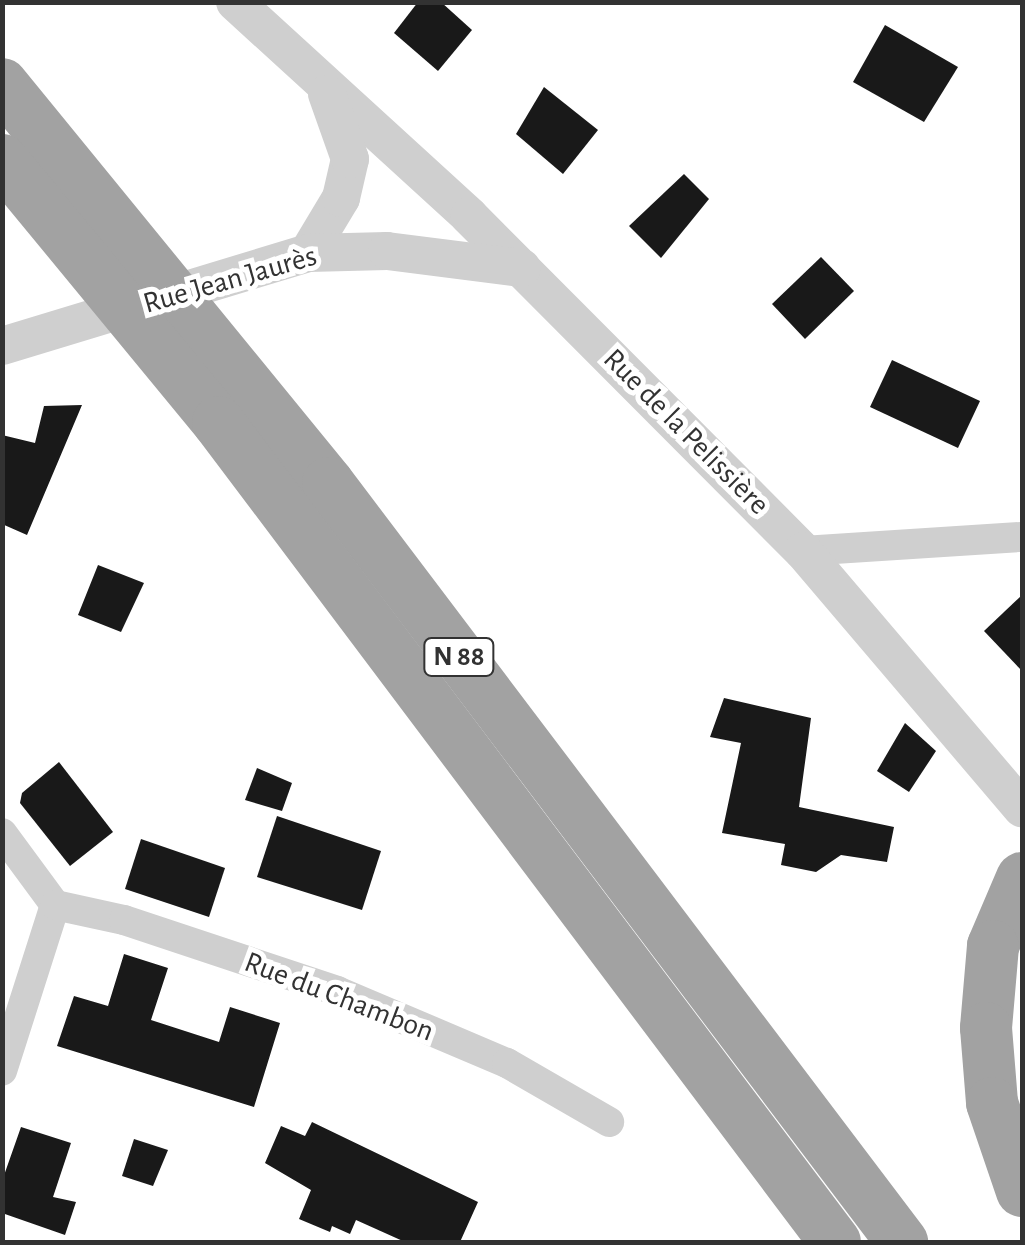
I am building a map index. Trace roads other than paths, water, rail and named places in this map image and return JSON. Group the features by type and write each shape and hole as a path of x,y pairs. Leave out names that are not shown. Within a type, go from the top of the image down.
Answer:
{"highway":[{"name":"N 88","path":"2,84 328,484 902,1242"},
{"name":"N 88","path":"2,160 218,422 834,1242"},
{"path":"1022,878 993,946 986,1028 992,1102 1022,1191"}],"street":[{"name":"Rue de la Pelissière","path":"235,2 522,268 803,551 1022,808"},
{"path":"291,258 341,198 350,159 322,82"},
{"name":"Rue Jean Jaurès","path":"4,346 291,258 387,250 522,268"},
{"path":"803,551 1022,537"},
{"path":"2,833 55,905 2,1071"},
{"name":"Rue du Chambon","path":"55,905 124,920 336,991 507,1063 609,1122"}]}
